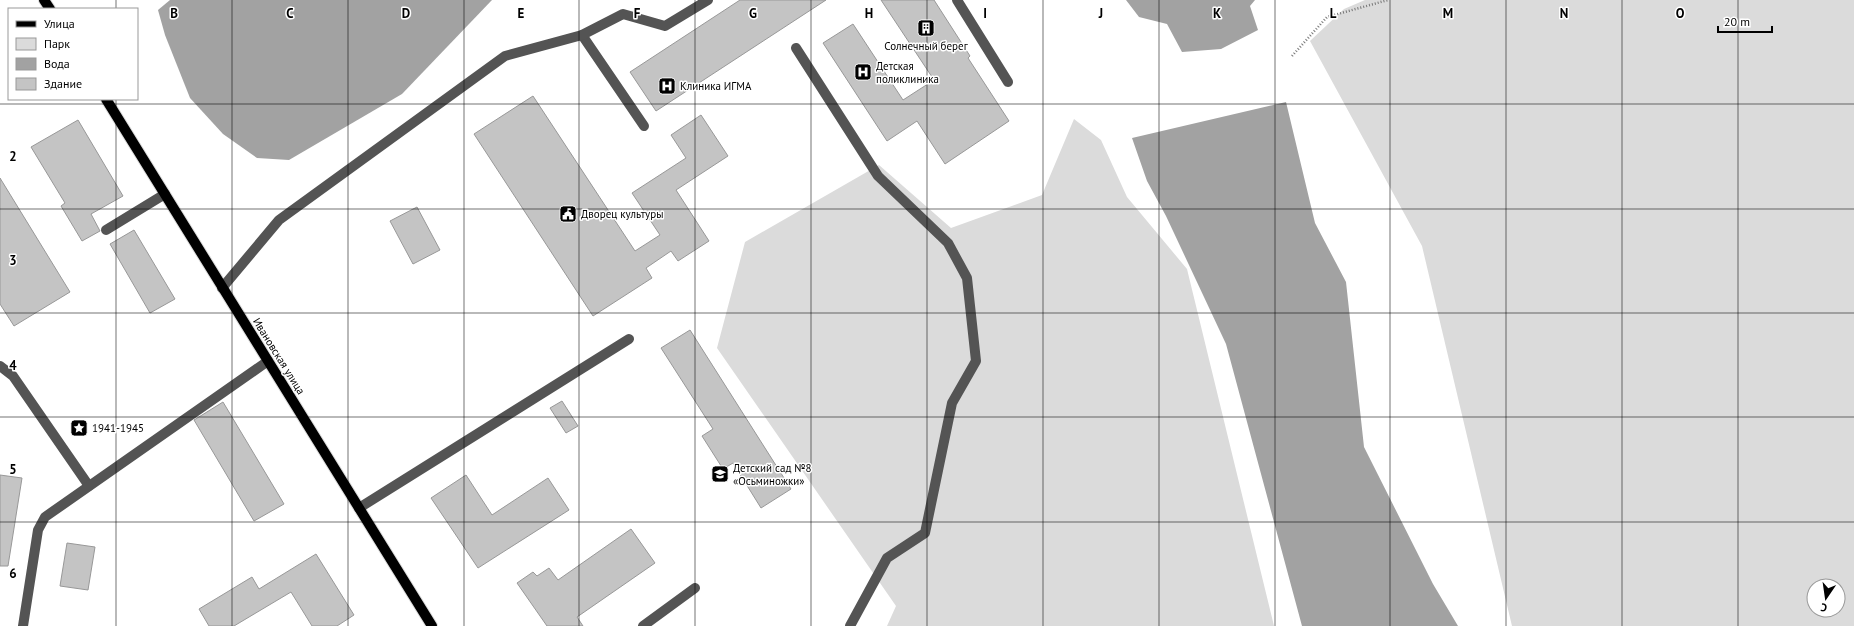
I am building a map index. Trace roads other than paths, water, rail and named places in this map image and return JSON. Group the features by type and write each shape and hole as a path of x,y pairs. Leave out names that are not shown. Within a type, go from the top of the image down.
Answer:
{"main road":[{"name":"Ивановская улица","path":"107,100 432,626"}],"lane":[{"path":"222,288 278,220 505,56 582,35 623,14 665,26 708,0"},
{"path":"957,0 1008,82"},
{"path":"582,35 644,126"},
{"path":"796,48 878,176 948,243 968,278 976,361 952,403 925,533 887,558 850,626"},
{"path":"106,230 165,194"},
{"path":"359,508 629,339"},
{"path":"23,626 38,530 45,517 268,361"},
{"path":"0,366 12,376 89,486"},
{"path":"643,626 695,588"}],"water":[{"path":"170,0 492,0 402,94 289,160 257,158 223,134 190,98 165,35 158,10"},
{"path":"1126,0 1255,0 1250,6 1258,30 1221,49 1182,52 1167,24 1139,17"},
{"path":"1286,102 1315,223 1346,282 1364,447 1433,584 1458,626 1302,626 1226,344 1166,216 1147,181 1132,138"}],"place":[{"name":"Солнечный берег","path":"926,28"},
{"name":"Детская поликлиника","path":"863,72"},
{"name":"Клиника ИГМА","path":"667,86"},
{"name":"Дворец культуры","path":"568,214"},
{"name":"1941-1945","path":"79,428"},
{"name":"Детский сад №8 «Осьминожки»","path":"720,474"}]}
